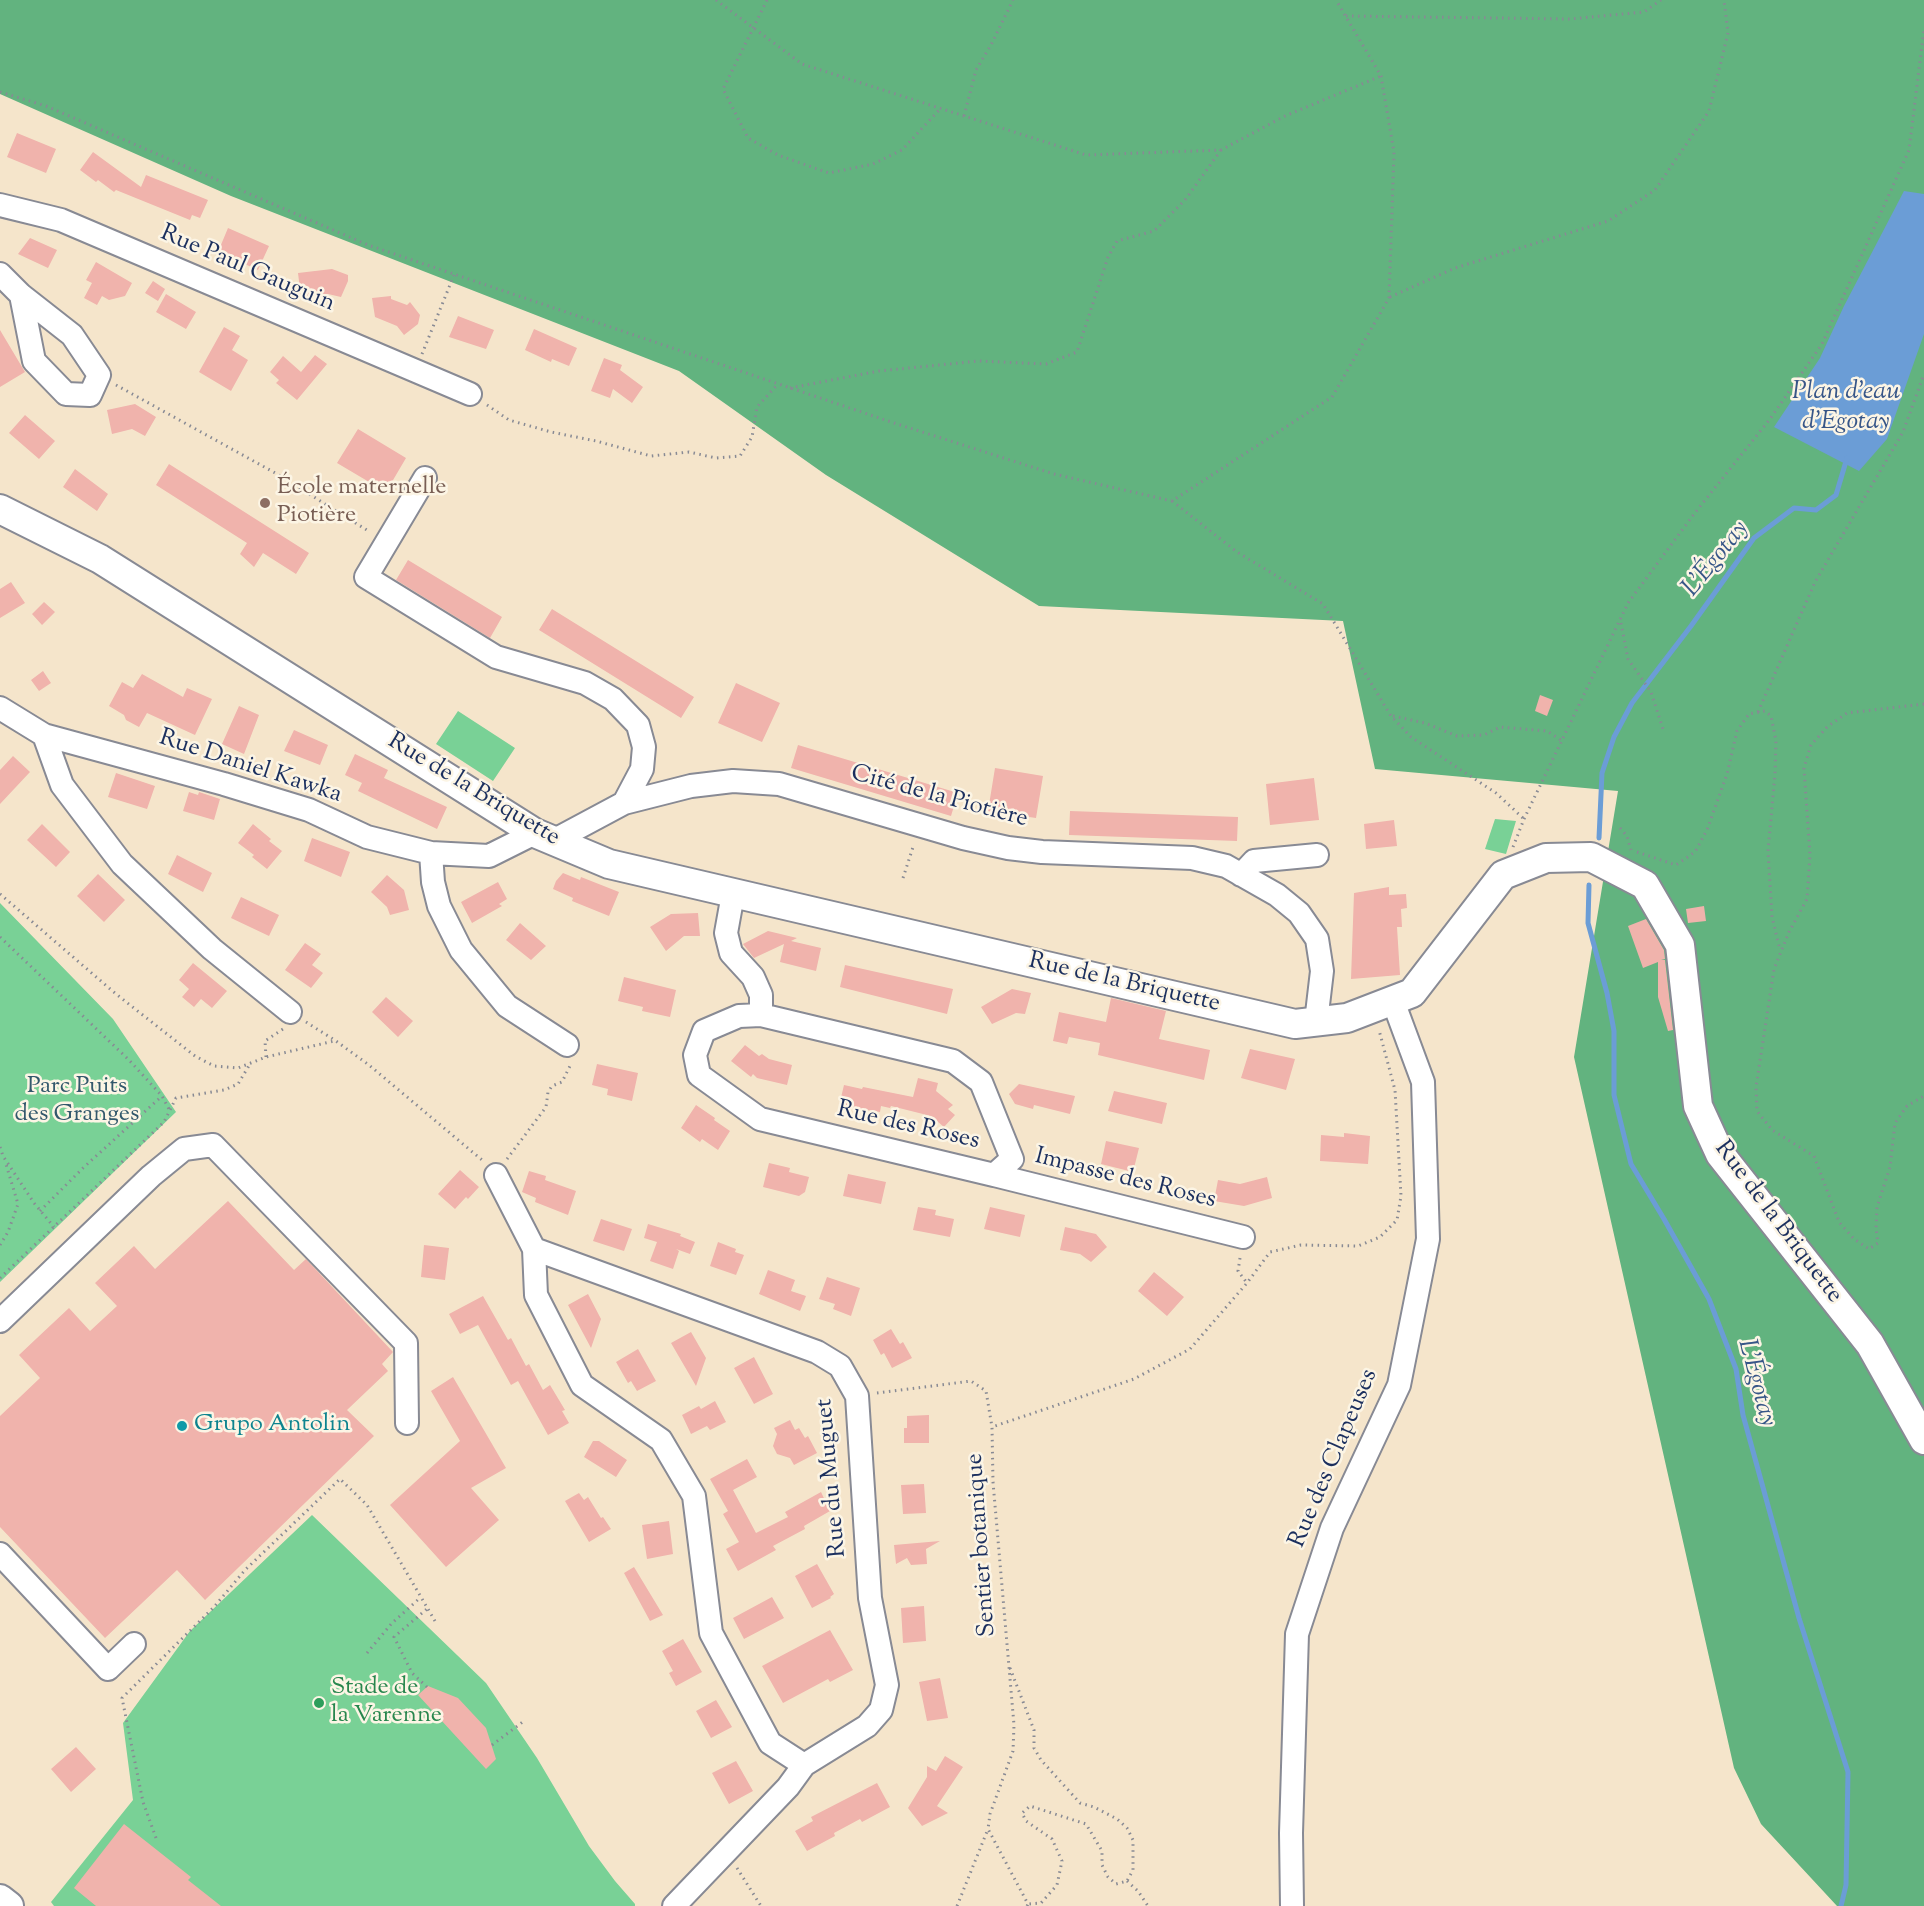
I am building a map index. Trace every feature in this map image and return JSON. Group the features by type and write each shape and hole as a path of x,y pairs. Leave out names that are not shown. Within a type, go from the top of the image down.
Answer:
{"main road":[{"name":"Rue de la Briquette","path":"0,509 100,559 544,837 609,864 1295,1024 1347,1018 1412,993 1503,875 1546,858 1591,857 1645,885 1680,945 1698,1106 1720,1154 1870,1344 1924,1440"},
{"path":"0,1899 9,1906"}],"street":[{"name":"Rue Paul Gauguin","path":"0,205 61,220 470,394"},
{"path":"0,274 21,295 72,335 99,375 90,395 66,394 34,361 21,295"},
{"path":"425,478 366,577 496,657 585,683 613,699 638,725 644,747 642,769 624,803"},
{"name":"Rue Daniel Kawka","path":"0,708 48,736 234,787 309,810 367,837 431,853 489,856 544,837"},
{"path":"48,736 62,785 122,864 212,949 290,1012"},
{"name":"Cité de la Piotière","path":"544,837 624,803 691,786 733,781 767,783 815,793 963,838 1008,848 1042,852 1192,858 1226,866 1277,895 1299,913 1317,939 1322,971 1316,1022"},
{"path":"431,853 433,882 439,906 461,950 507,1006 569,1054"},
{"path":"1241,874 1254,861 1317,855"},
{"path":"734,894 726,933 731,953 753,977 761,995 761,1015"},
{"name":"Rue des Clapeuses","path":"1292,1906 1291,1833 1297,1634 1332,1528 1399,1385 1428,1239 1423,1082 1383,1005"},
{"name":"Rue des Roses","path":"761,1015 953,1061 981,1082 1012,1159 994,1175 760,1119 699,1075 695,1055 704,1031 739,1016 761,1015"},
{"path":"0,1321 151,1176 184,1149 213,1145 406,1342 406,1423"},
{"path":"496,1175 534,1249 536,1295 582,1385 662,1440 694,1496 711,1633 770,1743 804,1765 788,1787 674,1906"},
{"name":"Impasse des Roses","path":"994,1175 1243,1237"},
{"name":"Rue du Muguet","path":"534,1249 817,1352 840,1366 857,1396 870,1598 887,1685 881,1710 867,1726 804,1765"},
{"path":"0,1554 108,1668 134,1644"}],"path":[{"path":"716,0 802,64 1086,155 1221,150 1285,116 1381,76"},
{"path":"767,0 723,89 748,138 778,155 830,173 873,164 902,150 941,108"},
{"path":"964,116 976,70 1013,0"},
{"path":"1172,501 1332,398 1389,298 1394,152 1381,76 1336,0"},
{"path":"1346,16 1570,19 1644,12 1661,0"},
{"path":"1389,298 1455,268 1608,221 1655,190 1709,111 1728,33 1724,0"},
{"path":"1503,875 1524,819 1628,603 1694,514 1770,419 1822,344 1909,150 1924,29"},
{"path":"0,92 45,106 368,245 788,388 1054,474 1172,501 1237,552 1323,604 1391,716 1411,738 1496,793 1524,819"},
{"path":"788,388 879,371 979,361 1046,364 1077,352 1108,257 1117,241 1154,231 1185,200 1221,150"},
{"path":"416,370 454,275"},
{"path":"1758,712 1815,582 1903,432 1924,374"},
{"path":"99,375 277,474 387,542"},
{"path":"470,394 509,420 551,432 651,456 689,452 716,458 740,456 752,437 757,407 777,384"},
{"path":"1621,621 1628,659 1651,692 1665,732"},
{"path":"1924,704 1847,713 1827,727 1811,745 1804,768 1810,855 1807,899 1780,952 1774,969 1756,1087 1756,1111 1772,1130 1814,1156 1839,1222 1854,1239 1869,1249 1878,1243 1877,1207 1890,1167 1895,1123 1907,1106 1924,1096"},
{"path":"1620,828 1627,836 1630,849 1648,857 1676,865 1695,852 1707,830 1727,774 1737,731 1749,714 1765,711 1771,716 1776,741 1768,851 1772,917 1780,952"},
{"path":"1391,716 1425,723 1457,736 1484,735 1500,727 1508,727 1546,731 1562,740"},
{"path":"903,878 920,825"},
{"path":"0,894 116,994 195,1056 214,1066 238,1068 266,1057 336,1041"},
{"path":"0,937 74,1005 129,1060 162,1096 169,1109"},
{"name":"Sentier botanique","path":"957,1906 988,1828 990,1814 1013,1751 1014,1725 993,1482 992,1427 1134,1379 1190,1349 1247,1283 1270,1252 1301,1245 1359,1246 1380,1237 1397,1220 1401,1196 1395,1090 1383,1005"},
{"path":"266,1057 265,1041 283,1030 290,1012 336,1041 475,1152 496,1175 546,1107 548,1092 552,1086 562,1082 569,1054"},
{"path":"0,1278 164,1122 176,1098 224,1090 238,1084 251,1062"},
{"path":"40,1211 162,1096"},
{"path":"0,1148 18,1204 8,1232 0,1245"},
{"path":"3,1156 40,1211 54,1227"},
{"path":"1243,1237 1238,1271 1247,1283"},
{"path":"857,1396 971,1381 986,1391 992,1427"},
{"path":"156,1838 143,1802 122,1698 214,1607 245,1570 340,1479 367,1505 435,1621"},
{"path":"367,1653 392,1623 421,1597"},
{"path":"427,1687 412,1673 394,1637 428,1608"},
{"path":"988,1828 1027,1905 1041,1903 1057,1885 1062,1861 1052,1839 1026,1821 1022,1813 1030,1806 1086,1824 1102,1851 1102,1865 1108,1877 1116,1884 1127,1881 1133,1870 1133,1840 1127,1828 1107,1813 1080,1803 1041,1760 1034,1748 1034,1731 1008,1664"},
{"path":"492,1745 524,1721"},
{"path":"726,1852 761,1906"},
{"path":"1127,1881 1148,1906"}],"green space":[{"path":"0,0 1924,0 1924,1906 1837,1906 1761,1824 1734,1768 1574,1057 1618,791 1375,769 1343,621 1039,606 826,475 679,371 231,196 0,94"},
{"path":"458,711 515,748 493,781 436,744"},
{"path":"1495,819 1516,821 1506,854 1485,849"},
{"name":"Parc Puits des Granges","path":"0,903 113,1019 176,1112 0,1282"},
{"name":"Stade de la Varenne","path":"312,1515 486,1683 537,1758 589,1846 635,1906 54,1906 51,1902 133,1800 123,1723 190,1631"}],"water":[{"name":"Plan d'eau d'Egotay","path":"1904,191 1924,194 1924,334 1887,439 1859,471 1774,427 1820,358 1844,306"}],"building":[{"path":"17,133 56,149 46,173 7,157"},
{"path":"93,152 141,187 146,175 208,200 200,218 192,215 190,220 116,190 114,192 98,180 96,182 80,170"},
{"path":"228,228 269,246 258,270 218,252"},
{"path":"30,238 57,250 48,268 18,254"},
{"path":"96,262 132,283 125,296 109,300 102,296 97,305 84,298 92,283 86,280"},
{"path":"332,269 348,275 348,281 341,297 328,294 301,297 298,273"},
{"path":"153,281 165,289 158,301 145,293"},
{"path":"166,294 196,312 186,329 156,312"},
{"path":"391,296 391,299 407,305 410,302 420,315 418,324 404,335 397,326 375,317 372,298"},
{"path":"458,316 494,330 486,349 449,337"},
{"path":"224,327 240,336 232,350 248,360 231,391 199,372"},
{"path":"534,329 577,348 569,366 552,359 551,362 525,350"},
{"path":"0,330 25,372 0,387"},
{"path":"315,355 327,364 297,400 276,383 279,380 270,372 283,356 301,372"},
{"path":"604,358 622,365 620,370 643,387 632,403 613,389 610,398 591,391"},
{"path":"135,404 156,417 145,436 132,429 112,434 107,410"},
{"path":"25,415 55,441 39,459 9,433"},
{"path":"358,429 406,458 386,492 337,463"},
{"path":"169,464 309,553 296,574 263,553 254,567 240,554 247,543 156,485"},
{"path":"75,469 108,494 97,511 63,487"},
{"path":"408,560 502,617 490,638 396,580"},
{"path":"11,582 25,603 0,618 0,589"},
{"path":"44,602 55,612 42,625 32,614"},
{"path":"552,609 694,697 681,718 539,630"},
{"path":"43,671 51,683 39,691 31,680"},
{"path":"142,674 183,697 187,688 212,699 195,735 147,713 139,727 109,706 122,682 133,688"},
{"path":"736,683 780,703 762,742 718,723"},
{"path":"1540,695 1553,700 1547,716 1535,711"},
{"path":"239,706 259,715 244,754 222,744"},
{"path":"294,730 328,745 320,765 284,751"},
{"path":"798,745 958,793 951,816 791,768"},
{"path":"355,754 388,770 384,778 447,807 437,829 358,791 362,783 345,775"},
{"path":"13,756 30,772 0,804 0,770"},
{"path":"995,768 1043,776 1036,818 988,811"},
{"path":"116,773 155,786 147,809 108,797"},
{"path":"1314,778 1319,820 1270,825 1266,784"},
{"path":"189,792 198,795 199,792 220,799 214,820 183,811"},
{"path":"1070,811 1238,817 1237,841 1069,835"},
{"path":"1394,820 1397,846 1366,849 1364,824"},
{"path":"42,824 70,852 56,867 27,840"},
{"path":"253,824 282,851 267,869 238,843"},
{"path":"312,838 350,852 341,877 304,861"},
{"path":"177,855 212,873 203,892 168,874"},
{"path":"563,873 580,880 581,877 619,892 609,916 572,901 573,898 553,889"},
{"path":"98,874 125,900 104,922 77,896"},
{"path":"387,875 404,890 409,910 390,915 387,907 371,892"},
{"path":"498,882 507,899 499,904 502,906 472,923 461,902"},
{"path":"1389,887 1389,895 1406,894 1407,908 1401,909 1402,927 1397,927 1400,975 1351,979 1354,893"},
{"path":"241,897 279,915 269,936 231,918"},
{"path":"1704,906 1706,921 1688,923 1686,909"},
{"path":"698,913 700,936 684,936 666,951 650,927 671,914"},
{"path":"1646,919 1664,950 1665,959 1661,960 1665,960 1673,1030 1668,1031 1658,997 1658,962 1643,968 1628,926"},
{"path":"520,923 546,946 531,960 506,940"},
{"path":"768,931 797,938 791,941 821,948 816,971 780,962 784,944 754,958 743,944"},
{"path":"305,943 321,954 312,965 323,973 311,988 285,970"},
{"path":"193,963 227,991 212,1008 201,999 194,1007 182,997 189,989 179,980"},
{"path":"845,965 953,989 947,1014 840,987"},
{"path":"624,977 676,990 670,1017 642,1011 643,1007 618,1001"},
{"path":"1012,989 1031,993 1025,1014 1016,1013 992,1024 981,1007"},
{"path":"386,997 413,1021 398,1037 372,1012"},
{"path":"1111,998 1166,1011 1159,1039 1210,1050 1204,1080 1098,1055 1100,1043 1069,1037 1067,1044 1053,1041 1059,1012 1106,1022"},
{"path":"745,1045 759,1056 762,1054 769,1059 792,1065 787,1085 757,1078 753,1074 751,1077 731,1061"},
{"path":"1250,1049 1295,1059 1286,1090 1241,1078"},
{"path":"597,1064 638,1073 632,1101 607,1095 608,1089 592,1085"},
{"path":"918,1078 938,1083 936,1091 953,1105 948,1109 955,1115 944,1127 931,1116 891,1106 890,1108 881,1106 880,1112 839,1106 844,1085 913,1097"},
{"path":"1019,1084 1075,1096 1070,1114 1034,1105 1033,1109 1015,1104 1009,1094"},
{"path":"1114,1091 1167,1103 1162,1124 1108,1111"},
{"path":"696,1105 730,1131 718,1150 702,1139 700,1142 681,1128"},
{"path":"1344,1133 1370,1136 1368,1164 1320,1161 1321,1135 1344,1137"},
{"path":"1106,1141 1139,1148 1133,1172 1101,1164"},
{"path":"769,1163 790,1168 789,1172 809,1177 805,1192 799,1196 763,1187"},
{"path":"460,1170 479,1187 455,1209 438,1194"},
{"path":"529,1171 546,1176 545,1180 576,1191 568,1215 535,1202 536,1198 522,1192"},
{"path":"848,1174 886,1182 881,1204 843,1196"},
{"path":"1267,1177 1272,1198 1244,1206 1214,1201 1218,1180 1240,1184"},
{"name":"Grupo Antolin","path":"228,1201 294,1270 306,1259 393,1352 382,1364 388,1371 347,1410 374,1436 205,1600 177,1570 105,1638 0,1527 0,1416 40,1378 19,1355 37,1338 69,1308 90,1331 117,1306 95,1283 134,1246 155,1269"},
{"path":"918,1207 936,1210 935,1215 954,1219 950,1237 913,1230"},
{"path":"990,1207 1025,1215 1020,1237 984,1229"},
{"path":"601,1219 632,1229 624,1251 593,1241"},
{"path":"648,1224 681,1234 680,1236 695,1242 690,1254 676,1249 679,1251 673,1269 650,1261 657,1242 644,1238"},
{"path":"1065,1227 1096,1234 1107,1247 1091,1262 1080,1254 1060,1250"},
{"path":"718,1242 744,1255 736,1275 710,1266"},
{"path":"424,1245 449,1248 445,1280 421,1277"},
{"path":"768,1270 795,1280 791,1291 806,1296 800,1311 759,1294"},
{"path":"1154,1272 1184,1297 1167,1316 1138,1291"},
{"path":"827,1277 860,1288 851,1316 833,1309 835,1304 819,1299"},
{"path":"588,1294 601,1319 591,1348 568,1305"},
{"path":"483,1296 508,1340 511,1338 526,1366 529,1364 543,1390 550,1385 565,1410 562,1411 569,1423 548,1435 518,1381 511,1385 478,1325 460,1334 449,1314"},
{"path":"891,1329 900,1344 903,1342 912,1358 892,1368 884,1353 881,1355 873,1340"},
{"path":"691,1332 706,1358 696,1386 671,1343"},
{"path":"638,1349 656,1381 637,1391 631,1381 628,1383 616,1362"},
{"path":"754,1357 773,1394 754,1404 734,1368"},
{"path":"453,1377 506,1468 471,1488 499,1520 446,1567 390,1505 460,1441 431,1391"},
{"path":"715,1401 726,1422 710,1430 707,1426 691,1434 682,1415 699,1406 701,1409"},
{"path":"929,1415 929,1443 904,1443 907,1416"},
{"path":"790,1420 795,1430 799,1428 805,1438 808,1436 817,1453 794,1465 790,1458 777,1454 773,1446 777,1434 774,1428"},
{"path":"593,1441 599,1441 627,1460 616,1477 584,1457"},
{"path":"747,1459 757,1477 733,1490 756,1533 788,1517 785,1512 821,1492 830,1511 804,1526 805,1529 773,1546 776,1550 738,1571 726,1549 739,1542 723,1514 728,1511 710,1479"},
{"path":"924,1484 926,1513 903,1514 901,1485"},
{"path":"579,1493 584,1500 588,1497 611,1529 589,1542 565,1501"},
{"path":"669,1521 673,1554 647,1559 642,1525"},
{"path":"940,1541 926,1549 927,1564 911,1565 907,1558 896,1564 894,1545"},
{"path":"817,1564 834,1594 812,1608 795,1576"},
{"path":"634,1567 663,1615 650,1621 624,1573"},
{"path":"772,1597 784,1618 744,1639 733,1618"},
{"path":"924,1606 926,1641 903,1643 901,1608"},
{"path":"830,1630 853,1670 830,1682 828,1679 783,1703 762,1666"},
{"path":"683,1639 702,1672 676,1686 669,1673 673,1671 662,1651"},
{"path":"940,1678 948,1718 927,1721 919,1682"},
{"path":"428,1686 458,1698 486,1728 496,1759 486,1769 418,1695"},
{"path":"716,1700 732,1727 711,1738 696,1711"},
{"path":"76,1747 96,1769 71,1792 51,1769"},
{"path":"945,1756 963,1767 937,1806 948,1813 922,1826 908,1808 927,1777 927,1766 936,1771"},
{"path":"736,1761 753,1791 729,1804 712,1773"},
{"path":"877,1783 890,1807 862,1822 860,1819 807,1851 795,1831 813,1821 811,1817"},
{"path":"124,1824 191,1877 188,1880 221,1906 96,1906 74,1888"}],"waterway":[{"name":"L'Égotay","path":"1599,838 1602,773 1614,737 1632,703 1754,538 1794,508 1816,510 1836,495 1847,458"},
{"name":"L'Égotay","path":"1589,885 1588,923 1607,993 1614,1031 1614,1095 1631,1164 1709,1299 1736,1369 1743,1415 1799,1618 1848,1772 1846,1885 1841,1906"}],"place":[{"name":"École maternelle Piotière","path":"265,503"},
{"name":"Grupo Antolin","path":"182,1426"},
{"name":"Stade de la Varenne","path":"319,1703"}]}
